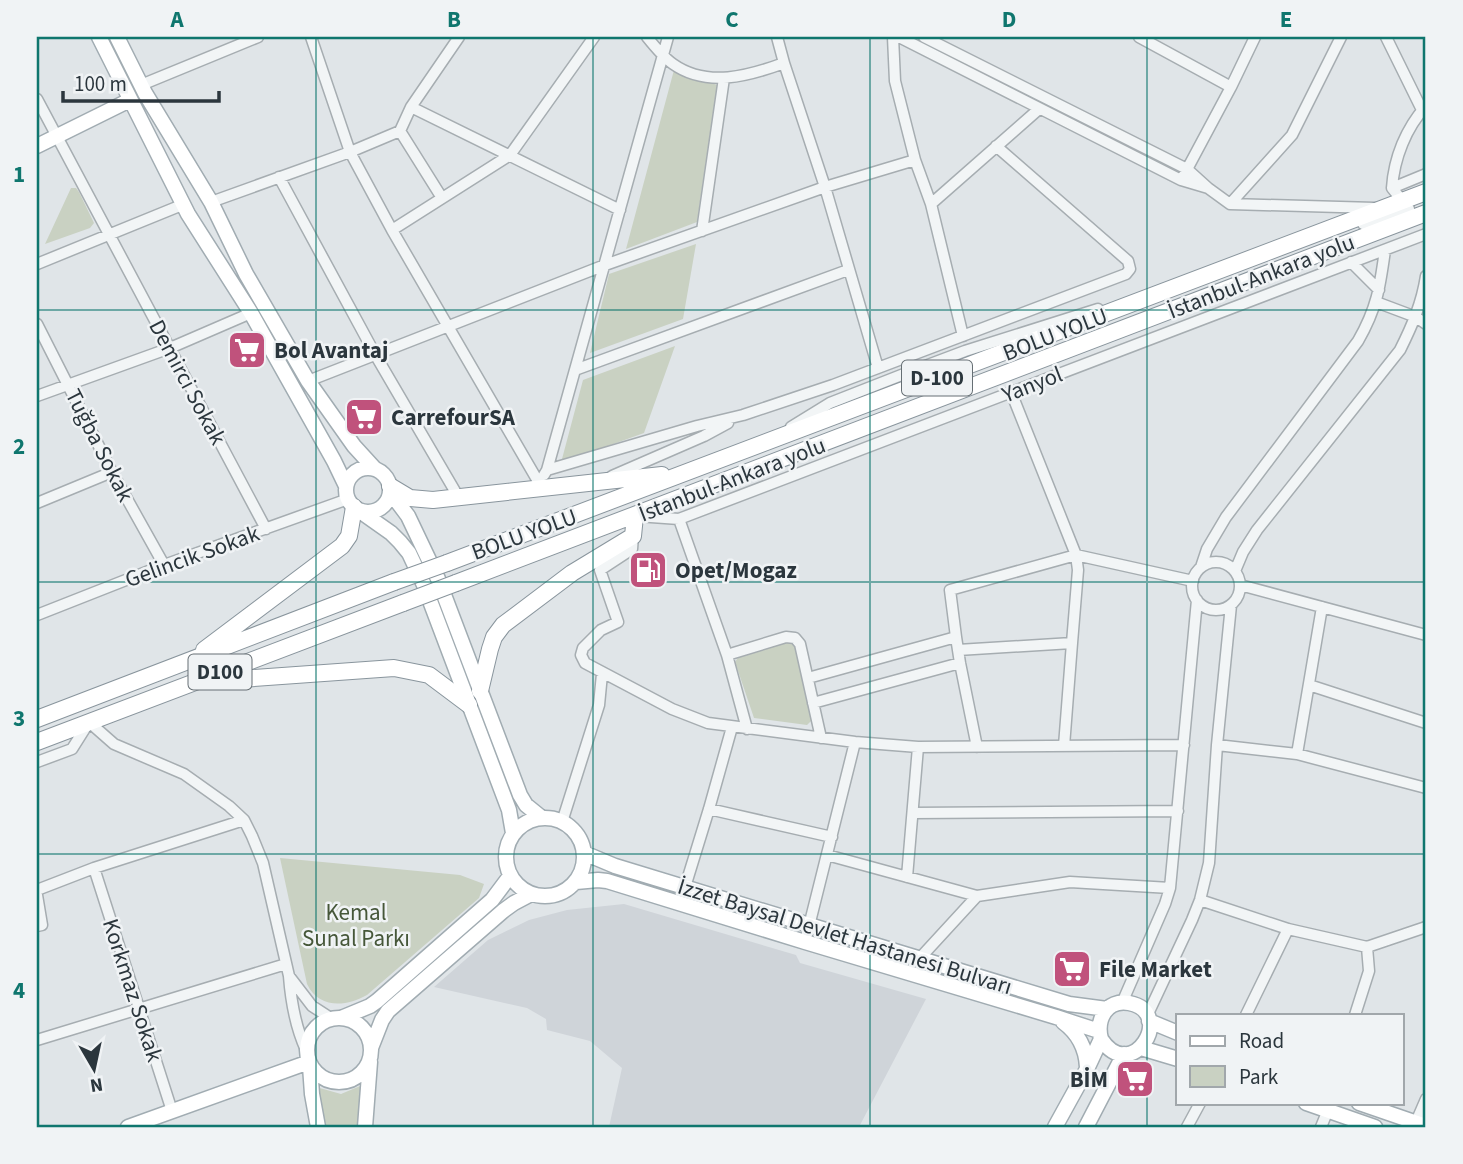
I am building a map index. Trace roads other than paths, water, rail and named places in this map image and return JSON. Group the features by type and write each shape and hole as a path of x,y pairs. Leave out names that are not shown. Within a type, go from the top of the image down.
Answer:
{"highway":[{"name":"BOLU YOLU","path":"447,563 1426,192"},
{"name":"İstanbul-Ankara yolu","path":"37,742 1426,213"},
{"path":"390,489 416,499 433,500 540,486 595,484 689,472"},
{"path":"190,661 342,546 349,536 351,500"},
{"path":"480,691 494,637 503,625 572,573 633,536 635,516"},
{"name":"D100","path":"37,719 447,563"},
{"path":"192,682 394,668 429,675 469,705"}],"main road":[{"path":"99,37 184,207 251,313 334,461 351,500 391,533 409,553 424,585 509,810 513,833"},
{"path":"117,37 141,85 211,202 246,274 308,381 354,446 375,469"},
{"path":"37,146 130,100"},
{"path":"334,461 348,455 354,446"},
{"path":"351,500 350,477 357,471 375,469 387,477 390,489 408,516 438,579 522,799 542,818"},
{"path":"351,500 368,512 378,509 386,502 390,489"},
{"path":"542,818 562,822 575,831 583,845 583,869 576,882 562,893 542,897 531,894 516,884 510,876 505,859 513,833 526,822 542,818"},
{"name":"İzzet Baysal Devlet Hastanesi Bulvarı","path":"584,853 615,866 1069,1004 1107,1009"},
{"path":"318,1127 307,1043 313,1031 323,1022 370,1006 377,1001 492,900 510,876"},
{"name":"İzzet Baysal Devlet Hastanesi Bulvarı","path":"576,882 607,881 1056,1017 1100,1035"},
{"path":"308,1060 317,1075 323,1079 336,1083 354,1079 367,1066 388,1011 503,911 531,894"},
{"path":"1148,1018 1149,1034 1141,1048 1135,1052 1124,1054 1105,1046 1100,1035 1099,1023 1102,1015 1107,1009 1122,1003 1138,1007 1148,1018 1176,1032"},
{"path":"1056,1017 1078,1036 1085,1051 1087,1069"},
{"path":"337,1018 359,1024 369,1039 371,1053 365,1127"},
{"path":"1055,1127 1087,1069 1100,1035"},
{"path":"1141,1048 1176,1058"},
{"path":"1086,1127 1124,1054"},
{"path":"128,1127 308,1060"},
{"path":"1309,1104 1375,1127"},
{"path":"1362,1104 1421,1124"}],"street":[{"path":"141,85 258,37"},
{"path":"312,37 350,152 540,486"},
{"path":"211,202 400,131 411,107 459,37"},
{"path":"392,230 510,155 594,37"},
{"path":"647,37 662,55 676,66 706,77 724,78 762,71 784,63"},
{"path":"540,486 547,470 668,37"},
{"path":"777,37 825,187 878,368"},
{"path":"892,37 895,81 915,160 931,204 963,336"},
{"path":"899,37 1181,180 1208,188"},
{"path":"924,37 1187,169 1230,204 1409,209"},
{"path":"1139,37 1231,87"},
{"path":"1181,180 1255,37"},
{"path":"1230,204 1292,135 1341,37"},
{"path":"1386,37 1424,108 1396,160 1392,188 1409,209"},
{"path":"702,231 724,78"},
{"name":"Demirci Sokak","path":"37,99 266,529"},
{"path":"411,107 620,210"},
{"path":"931,204 1039,109"},
{"path":"400,131 442,198"},
{"path":"547,470 743,415 833,385 1126,274 1130,269 1128,261 996,146"},
{"path":"308,381 605,265 825,187 915,160"},
{"path":"1392,188 1426,174"},
{"path":"279,177 376,356 459,498"},
{"path":"37,264 177,207 184,207"},
{"path":"763,444 830,403 965,351 1409,209"},
{"name":"Yanyol","path":"635,516 680,519 1426,234"},
{"path":"1122,1003 1170,888 1197,600 1193,581 1226,517 1358,341 1376,302 1385,250"},
{"path":"1351,262 1379,290"},
{"path":"575,370 848,270"},
{"path":"1235,571 1257,530 1400,350 1416,317 1426,276"},
{"path":"1376,302 1416,317 1426,324"},
{"path":"37,396 170,348 251,313"},
{"name":"Tuğba Sokak","path":"37,324 111,472 164,565"},
{"path":"878,368 904,374"},
{"path":"830,403 833,385"},
{"path":"1011,392 1076,555 1078,570 1064,746"},
{"path":"595,484 704,436 743,415"},
{"path":"37,503 111,472"},
{"name":"Gelincik Sokak","path":"37,615 164,565 351,500"},
{"path":"680,519 727,655 747,729"},
{"path":"633,536 632,549 600,570 618,622 590,639 581,655 585,663 602,674 672,709 708,723 855,742 918,747 1184,745"},
{"path":"977,747 960,663 950,590 1076,555 1193,581"},
{"path":"1197,600 1207,608 1224,608 1236,599 1240,585 1235,571 1229,566 1220,563 1201,567"},
{"path":"1240,585 1426,635"},
{"path":"1148,1018 1200,900 1209,863 1231,605"},
{"path":"1297,754 1322,607"},
{"path":"727,655 786,637 795,638 800,644 821,738"},
{"path":"808,678 956,637"},
{"path":"958,650 1072,643"},
{"path":"813,703 960,663"},
{"path":"562,822 599,705 602,674"},
{"path":"1309,685 1426,723"},
{"path":"37,710 69,707"},
{"path":"37,762 72,749 89,722 114,744 184,774 244,820 263,863 288,970 297,1031 308,1060"},
{"path":"685,887 732,727"},
{"path":"804,942 855,742"},
{"path":"1217,745 1297,754 1426,788"},
{"path":"907,877 918,747"},
{"path":"709,809 832,837"},
{"path":"913,813 1178,811"},
{"path":"37,926 42,925 37,892 94,868 244,820"},
{"path":"827,855 977,896 1070,882 1170,888"},
{"name":"Korkmaz Sokak","path":"94,868 172,1111"},
{"path":"919,958 977,896"},
{"path":"1200,900 1288,929 1367,947 1426,927"},
{"path":"1246,1014 1288,929"},
{"path":"1354,1014 1369,971 1367,947"},
{"path":"37,1040 288,970"},
{"path":"288,970 312,1006 337,1018"},
{"path":"1421,1124 1426,1099"},
{"path":"1187,1127 1199,1104"},
{"path":"1321,1127 1328,1111"}],"place":[{"name":"Bol Avantaj","path":"247,350"},
{"name":"CarrefourSA","path":"364,417"},
{"name":"Opet/Mogaz","path":"648,570"},
{"name":"File Market","path":"1072,969"},
{"name":"BİM","path":"1135,1079"}],"park label":[{"name":"Kemal Sunal Parkı","path":"356,925"}]}
